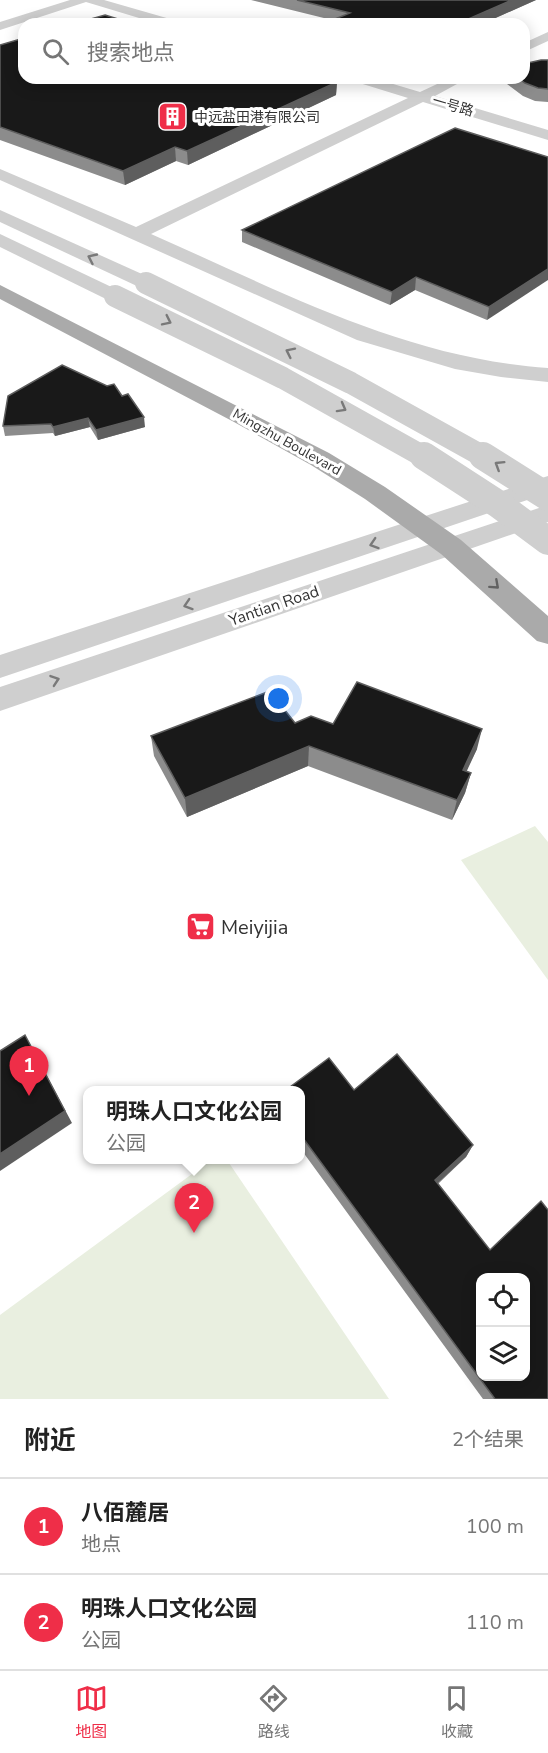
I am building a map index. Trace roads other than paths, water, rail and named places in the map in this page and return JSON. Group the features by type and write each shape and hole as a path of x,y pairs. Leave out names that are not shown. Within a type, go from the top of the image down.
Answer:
{"main road":[{"name":"Mingzhu Boulevard","path":"0,275 328,444 448,534 548,602"},
{"name":"Mingzhu Boulevard","path":"0,291 320,459 448,534 548,633"}],"street":[{"path":"25,18 82,0"},
{"path":"91,0 152,18"},
{"path":"0,26 18,20"},
{"path":"530,45 548,36"},
{"name":"一号路","path":"378,84 548,135"},
{"path":"136,234 449,84"},
{"path":"0,174 365,335 402,349 484,369 548,375"},
{"path":"0,215 365,388 500,465 548,497"},
{"path":"0,240 333,404 464,481 548,541"},
{"name":"Yantian Road","path":"0,699 448,534 548,484"},
{"name":"Yantian Road","path":"0,667 448,534 548,513"}],"place":[{"name":"中远盐田港有限公司","path":"173,117"},
{"name":"Meiyijia","path":"200,927"},
{"name":"八佰麓居","path":"29,1096"},
{"name":"明珠人口文化公园","path":"194,1233"}]}
